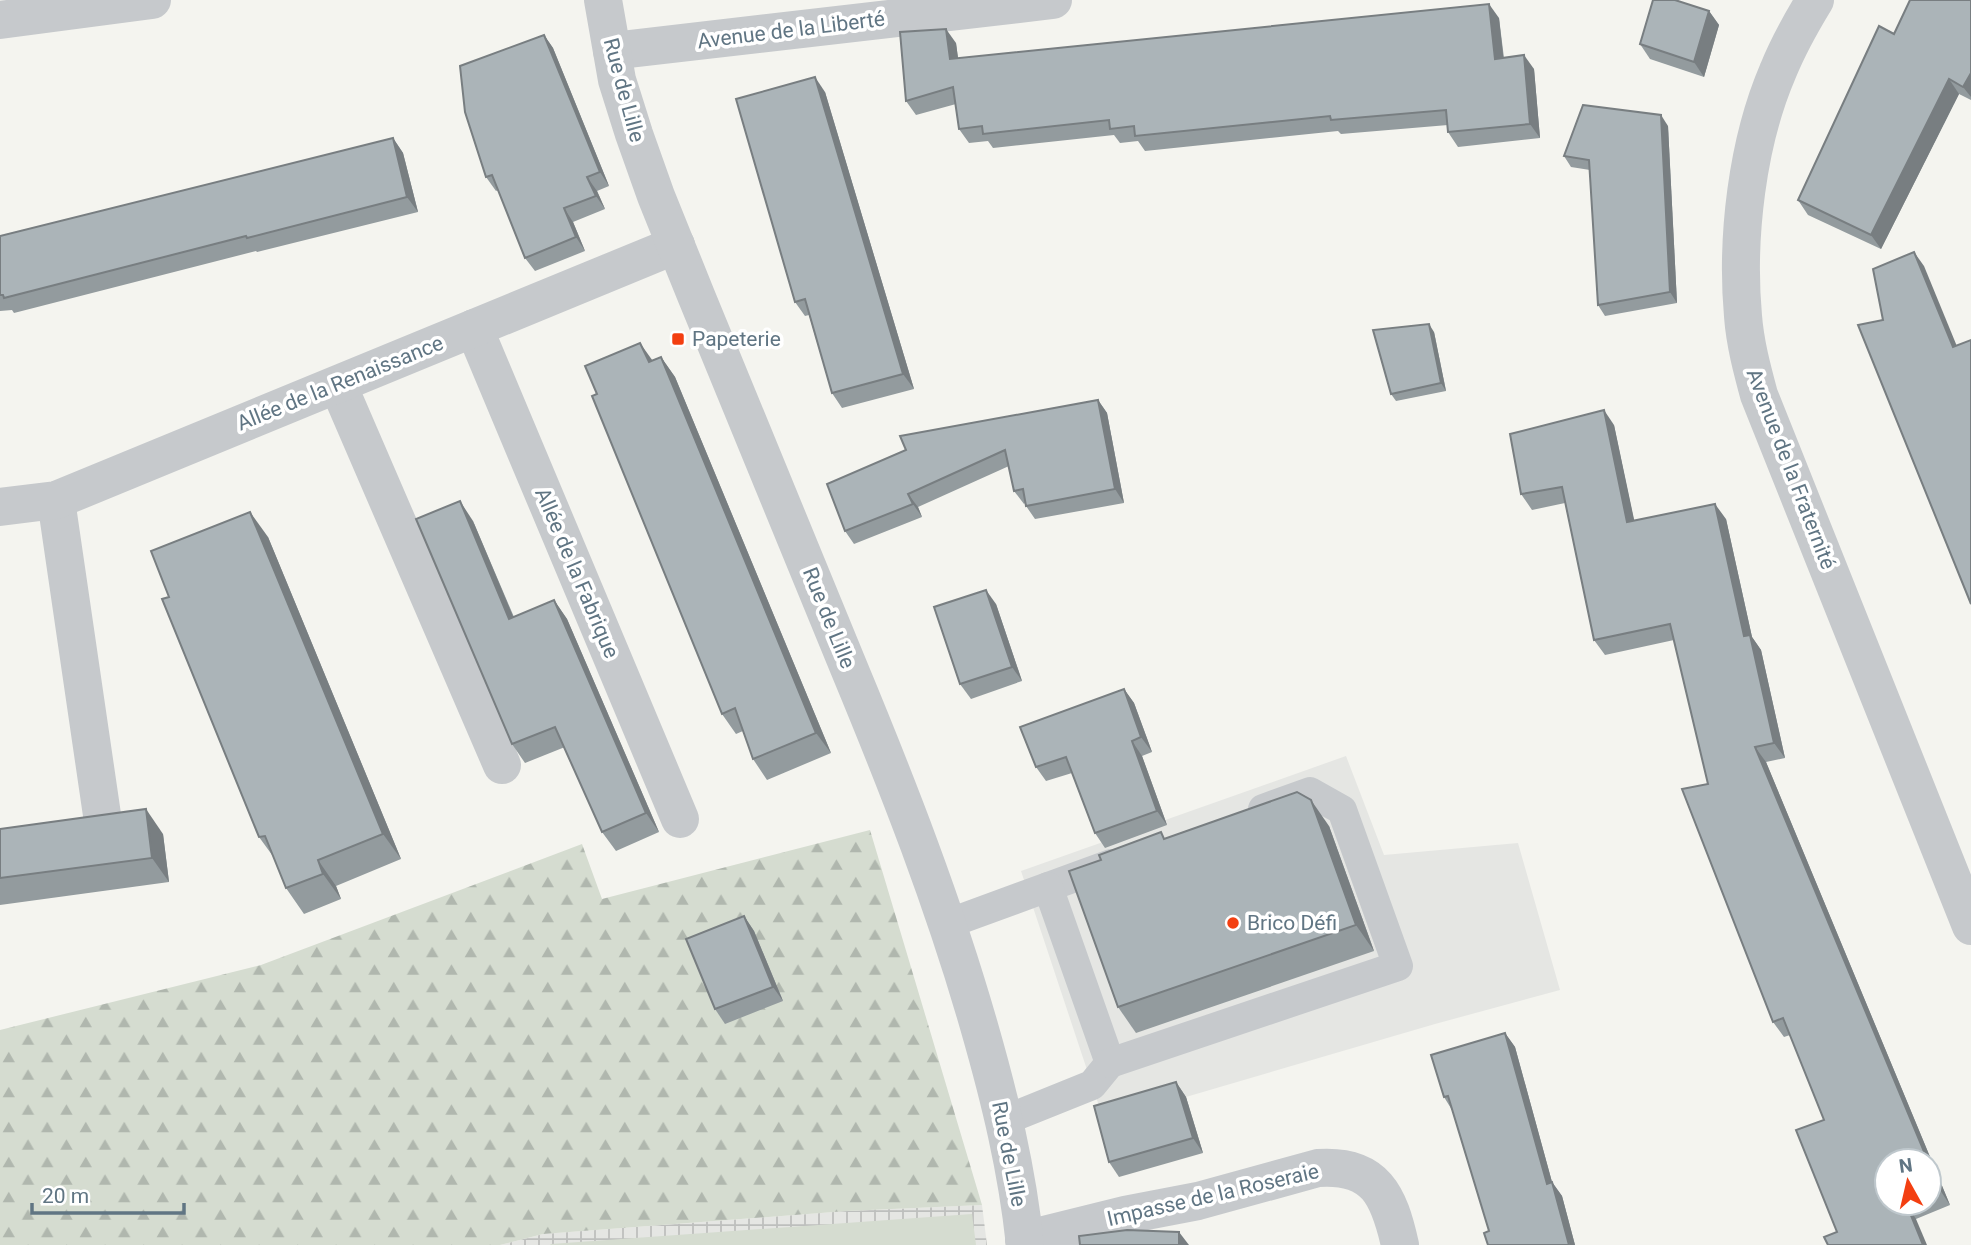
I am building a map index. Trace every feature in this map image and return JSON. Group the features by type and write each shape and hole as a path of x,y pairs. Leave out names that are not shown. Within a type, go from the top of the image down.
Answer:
{"street":[{"path":"0,20 152,0"},
{"name":"Rue de Lille","path":"603,0 617,80 634,134 676,245 895,779 947,924 994,1075 1005,1120 1025,1243"},
{"name":"Avenue de la Liberté","path":"611,51 1053,0"},
{"name":"Avenue de la Fraternité","path":"1815,0 1777,73 1758,132 1751,165 1742,258 1746,342 1759,395 1971,926"},
{"name":"Allée de la Renaissance","path":"0,507 56,500 676,245"},
{"name":"Allée de la Fabrique","path":"474,328 680,819"},
{"path":"338,385 502,765"},
{"path":"56,500 102,815"},
{"name":"Impasse de la Roseraie","path":"1025,1243 1125,1215 1198,1201 1318,1168 1332,1167 1362,1175 1381,1192 1391,1211 1400,1245"}],"lane":[{"path":"1005,1120 1092,1085 1110,1063 1398,966 1342,810 1310,792 1231,821"},
{"path":"947,924 1139,854"},
{"path":"1048,887 1110,1063"}],"shaded area":[{"path":"1346,756 1384,855 1518,843 1560,990 1104,1121 1021,871"},
{"path":"982,1205 987,1245 500,1245 543,1234 847,1211"}],"green space":[{"path":"870,830 982,1205 847,1211 543,1234 500,1245 0,1245 0,1030 261,965 582,844 602,899"},
{"path":"972,1214 976,1245 550,1245 551,1244"}],"building":[{"path":"1653,0 1675,0 1709,11 1694,62 1640,44"},
{"path":"1910,0 1971,0 1971,73 1963,87 1949,79 1871,235 1798,200 1879,26 1894,34"},
{"path":"1489,4 1495,59 1524,55 1530,124 1448,132 1446,110 1331,120 1330,116 1135,136 1134,126 1110,129 1109,120 983,134 982,126 959,129 953,87 906,101 900,32 946,29 950,59"},
{"path":"544,35 600,172 587,177 596,196 564,208 576,237 525,258 492,175 486,177 465,112 460,66"},
{"path":"815,77 903,374 832,393 805,299 795,302 736,99"},
{"path":"1583,105 1661,115 1670,292 1598,305 1589,160 1564,156"},
{"path":"393,138 407,197 4,298 0,295 0,236"},
{"path":"1914,252 1953,347 1971,340 1971,604 1858,325 1883,320 1873,269"},
{"path":"1429,324 1441,383 1391,394 1373,330"},
{"path":"640,343 649,362 661,357 816,733 753,759 735,708 722,714 592,396 597,394 585,366"},
{"path":"1098,400 1115,489 1026,506 1023,489 1014,491 1005,450 908,494 913,504 845,531 827,484 906,450 900,436"},
{"path":"1604,410 1627,522 1715,504 1744,636 1750,635 1774,743 1755,747 1922,1147 1873,1147 1873,1217 1912,1217 1923,1245 1828,1245 1824,1237 1837,1232 1796,1130 1824,1120 1783,1018 1773,1022 1682,789 1708,784 1670,624 1594,640 1562,487 1521,494 1510,434"},
{"path":"460,501 509,619 554,600 646,813 602,832 555,727 512,744 416,519"},
{"path":"250,512 383,834 318,860 323,874 286,888 265,836 259,837 162,599 169,597 151,551"},
{"path":"986,590 1012,667 960,684 934,607"},
{"path":"1124,689 1141,737 1132,741 1157,811 1095,833 1066,757 1036,767 1020,727"},
{"name":"Brico Défi","path":"1297,792 1311,800 1356,925 1118,1007 1069,871 1101,860 1099,855 1161,832 1164,839"},
{"path":"146,809 152,858 0,878 0,829"},
{"path":"744,916 773,987 715,1009 686,939"},
{"path":"1505,1033 1547,1184 1552,1182 1569,1245 1488,1245 1484,1233 1489,1231 1448,1096 1444,1097 1431,1055"},
{"path":"1176,1082 1193,1138 1109,1162 1094,1106"},
{"path":"1127,1230 1179,1232 1179,1245 1080,1245 1079,1236"}],"place":[{"name":"Papeterie","path":"678,339"},
{"name":"Brico Défi","path":"1233,923"}]}
